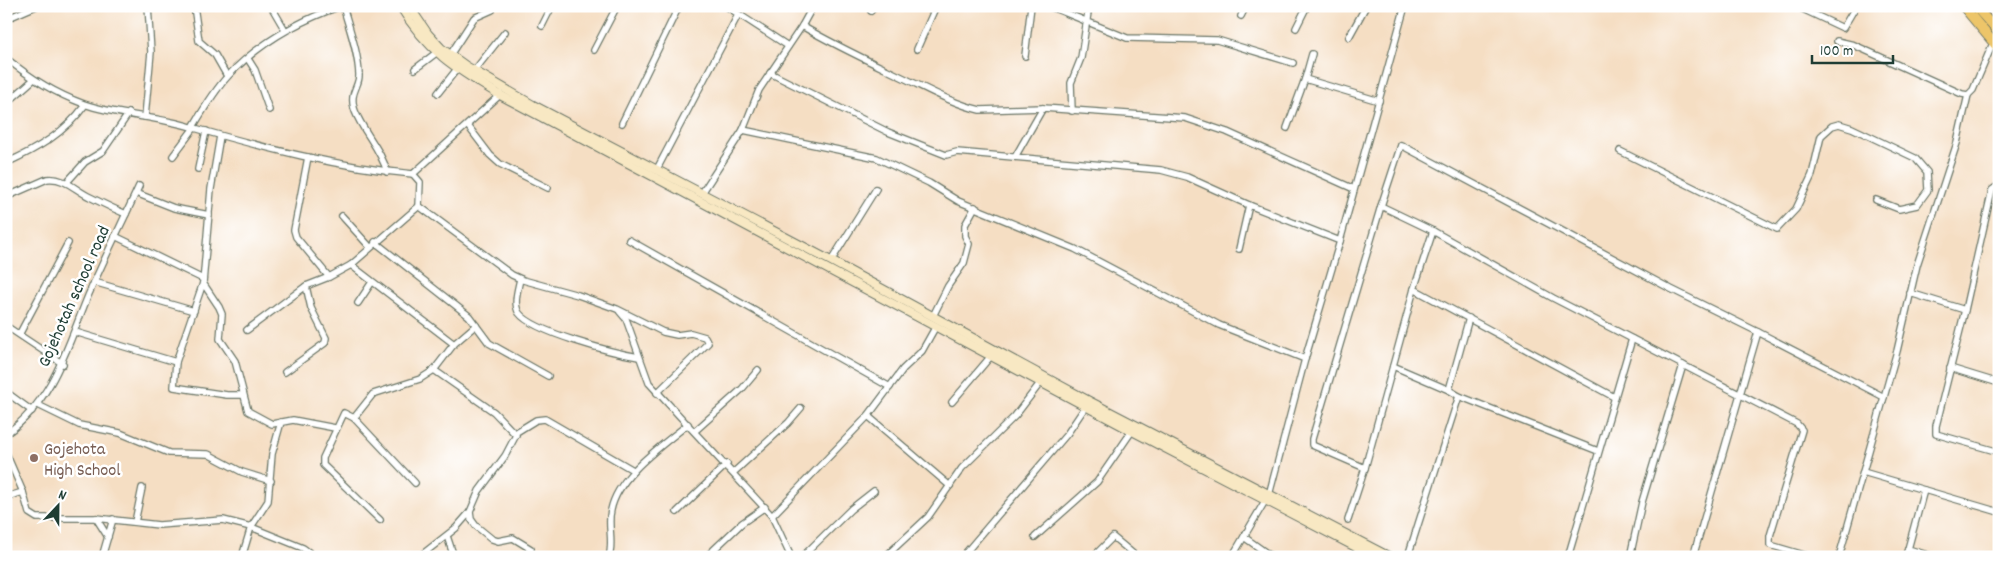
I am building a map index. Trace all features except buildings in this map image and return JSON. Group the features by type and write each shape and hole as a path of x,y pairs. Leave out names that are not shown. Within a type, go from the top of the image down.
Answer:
{"main road":[{"path":"400,6 413,26 436,53 457,69 657,169 831,261 933,316 1088,404 1375,557"},
{"path":"408,6 428,34 450,55 503,92 991,356 1088,404 1132,431 1390,557"},
{"path":"1963,6 1996,46"},
{"path":"1975,6 1999,33"}],"street":[{"path":"6,19 36,6"},
{"path":"146,117 151,52 148,6"},
{"path":"194,6 199,41 215,55 227,76"},
{"path":"271,6 284,30"},
{"path":"173,156 227,76 284,30 328,8 342,6 360,75 353,92 355,110 374,142 387,172"},
{"path":"542,26 552,6"},
{"path":"594,50 617,6"},
{"path":"622,123 679,6"},
{"path":"726,6 788,46"},
{"path":"702,193 743,130 760,90 813,6"},
{"path":"917,49 936,6"},
{"path":"1024,56 1031,6"},
{"path":"1049,6 1085,19 1127,38 1217,40 1293,63"},
{"path":"1072,111 1071,83 1081,58 1085,19 1089,6"},
{"path":"1241,16 1246,6"},
{"path":"1296,28 1307,6"},
{"path":"1349,37 1366,6"},
{"path":"1232,557 1267,498 1405,6"},
{"path":"1796,6 1843,28 1856,6"},
{"path":"450,55 474,18 492,10"},
{"path":"657,169 738,15"},
{"path":"802,26 837,46 972,108 980,110 1043,108 1185,118 1227,132 1354,189"},
{"path":"474,71 505,32"},
{"path":"1837,41 1854,45 1962,94 1968,94 1973,90 1996,46"},
{"path":"415,69 436,53"},
{"path":"1286,128 1305,79 1312,54"},
{"path":"6,58 33,80 85,105 193,127 220,136 308,157 387,172 413,174 420,182 419,206 351,265 329,277 306,286 247,330"},
{"path":"248,59 255,70 269,110"},
{"path":"438,93 457,69"},
{"path":"770,73 888,132 946,155 957,152 1161,170 1187,177 1249,205 1340,241"},
{"path":"1305,79 1379,101"},
{"path":"6,104 33,80"},
{"path":"413,174 468,126 503,92"},
{"path":"1839,557 1884,396 1917,265 1958,143 1968,94"},
{"path":"6,163 35,150 55,136 70,124 85,105"},
{"path":"1015,157 1043,108"},
{"path":"67,182 85,162 103,151 129,113"},
{"path":"1620,151 1777,229 1796,209 1808,186 1821,136 1832,126 1839,124 1852,128 1915,158 1928,172 1928,190 1917,205 1899,209 1876,200"},
{"path":"468,126 490,155 500,164 548,188"},
{"path":"743,130 877,158 974,207 1076,249 1219,324 1305,358"},
{"path":"198,169 206,132"},
{"path":"220,136 209,215 203,281 176,362 174,387 227,396 243,394"},
{"path":"1365,468 1312,445 1312,439 1401,145 1663,285 1884,396"},
{"path":"308,157 294,230 296,236 329,277"},
{"path":"6,197 47,179 54,178 67,182 88,196 126,214"},
{"path":"1999,185 1992,190 1936,426 1936,434 1999,452"},
{"name":"Gojehotah school road","path":"7,432 38,405 63,364 94,282 140,186"},
{"path":"831,261 876,189"},
{"path":"136,193 174,208 209,215"},
{"path":"1239,249 1249,205"},
{"path":"419,206 486,257 520,279 578,295 616,309 663,332 700,334 707,339 708,343 657,394"},
{"path":"1381,206 1433,231 1632,339 1797,424 1802,430 1770,536 1770,545 1811,557"},
{"path":"933,316 948,286 964,263 968,244 965,236 965,225 974,207"},
{"path":"342,216 372,245 469,316 489,343 548,376"},
{"path":"1348,520 1365,468 1414,289 1433,231"},
{"path":"116,236 203,281 222,314 220,339 234,361 245,406 254,416 272,424 286,419 300,420 335,428"},
{"path":"629,240 890,387"},
{"path":"20,333 68,243"},
{"path":"351,265 454,344"},
{"path":"520,279 516,305 519,313 527,320 561,336 622,354 639,357"},
{"path":"94,282 194,311"},
{"path":"358,303 372,282"},
{"path":"285,372 325,343 326,338 311,308 306,286"},
{"path":"1414,289 1614,397"},
{"path":"1910,293 1965,310"},
{"path":"616,309 626,319 649,382 657,394 727,464 765,507 772,516 790,556"},
{"path":"1449,390 1470,318"},
{"path":"354,418 373,394 420,380 434,370 454,344 476,325"},
{"path":"6,326 20,333 63,364"},
{"path":"772,516 868,416 925,346 936,326"},
{"path":"75,332 176,362"},
{"path":"1693,557 1758,332"},
{"path":"1568,557 1632,339"},
{"path":"952,402 991,356"},
{"path":"1630,557 1642,502 1683,365"},
{"path":"1392,366 1459,396 1598,451"},
{"path":"1950,368 1999,383"},
{"path":"419,557 447,536 470,512 479,491 515,440 515,433 494,412 434,370"},
{"path":"695,431 742,389 758,370"},
{"path":"885,557 928,517 962,468 1015,416 1041,382"},
{"path":"6,392 32,411"},
{"path":"1409,553 1459,396"},
{"path":"962,557 1045,461 1088,404"},
{"path":"38,405 79,425 120,434 169,453 208,454 242,472 271,481"},
{"path":"734,472 788,423 801,408"},
{"path":"380,520 323,465 323,458 335,428 344,413 354,418 415,483"},
{"path":"868,416 950,486"},
{"path":"515,433 536,420 545,419 633,470"},
{"path":"242,557 251,527 268,501 272,454 282,422"},
{"path":"609,557 611,550 610,512 633,470 688,424"},
{"path":"1035,537 1097,482 1132,431"},
{"path":"6,453 23,492 29,513 37,518 96,518 159,525 224,520 251,527 303,548 315,557"},
{"path":"677,512 713,481 727,464"},
{"path":"1863,472 1999,512"},
{"path":"135,522 142,488"},
{"path":"1905,557 1924,490"},
{"path":"802,557 851,509 874,491"},
{"path":"6,496 23,492"},
{"path":"706,556 742,523 765,507"},
{"path":"470,512 471,520 492,539 498,541 513,538 528,547 531,552 528,557"},
{"path":"96,518 108,536"},
{"path":"102,557 113,519"},
{"path":"447,536 454,557"},
{"path":"1093,557 1113,537 1137,557"},
{"path":"1244,537 1272,557"},
{"path":"1908,549 1934,557"}],"place":[{"name":"Gojehota High School","path":"34,458"}]}
